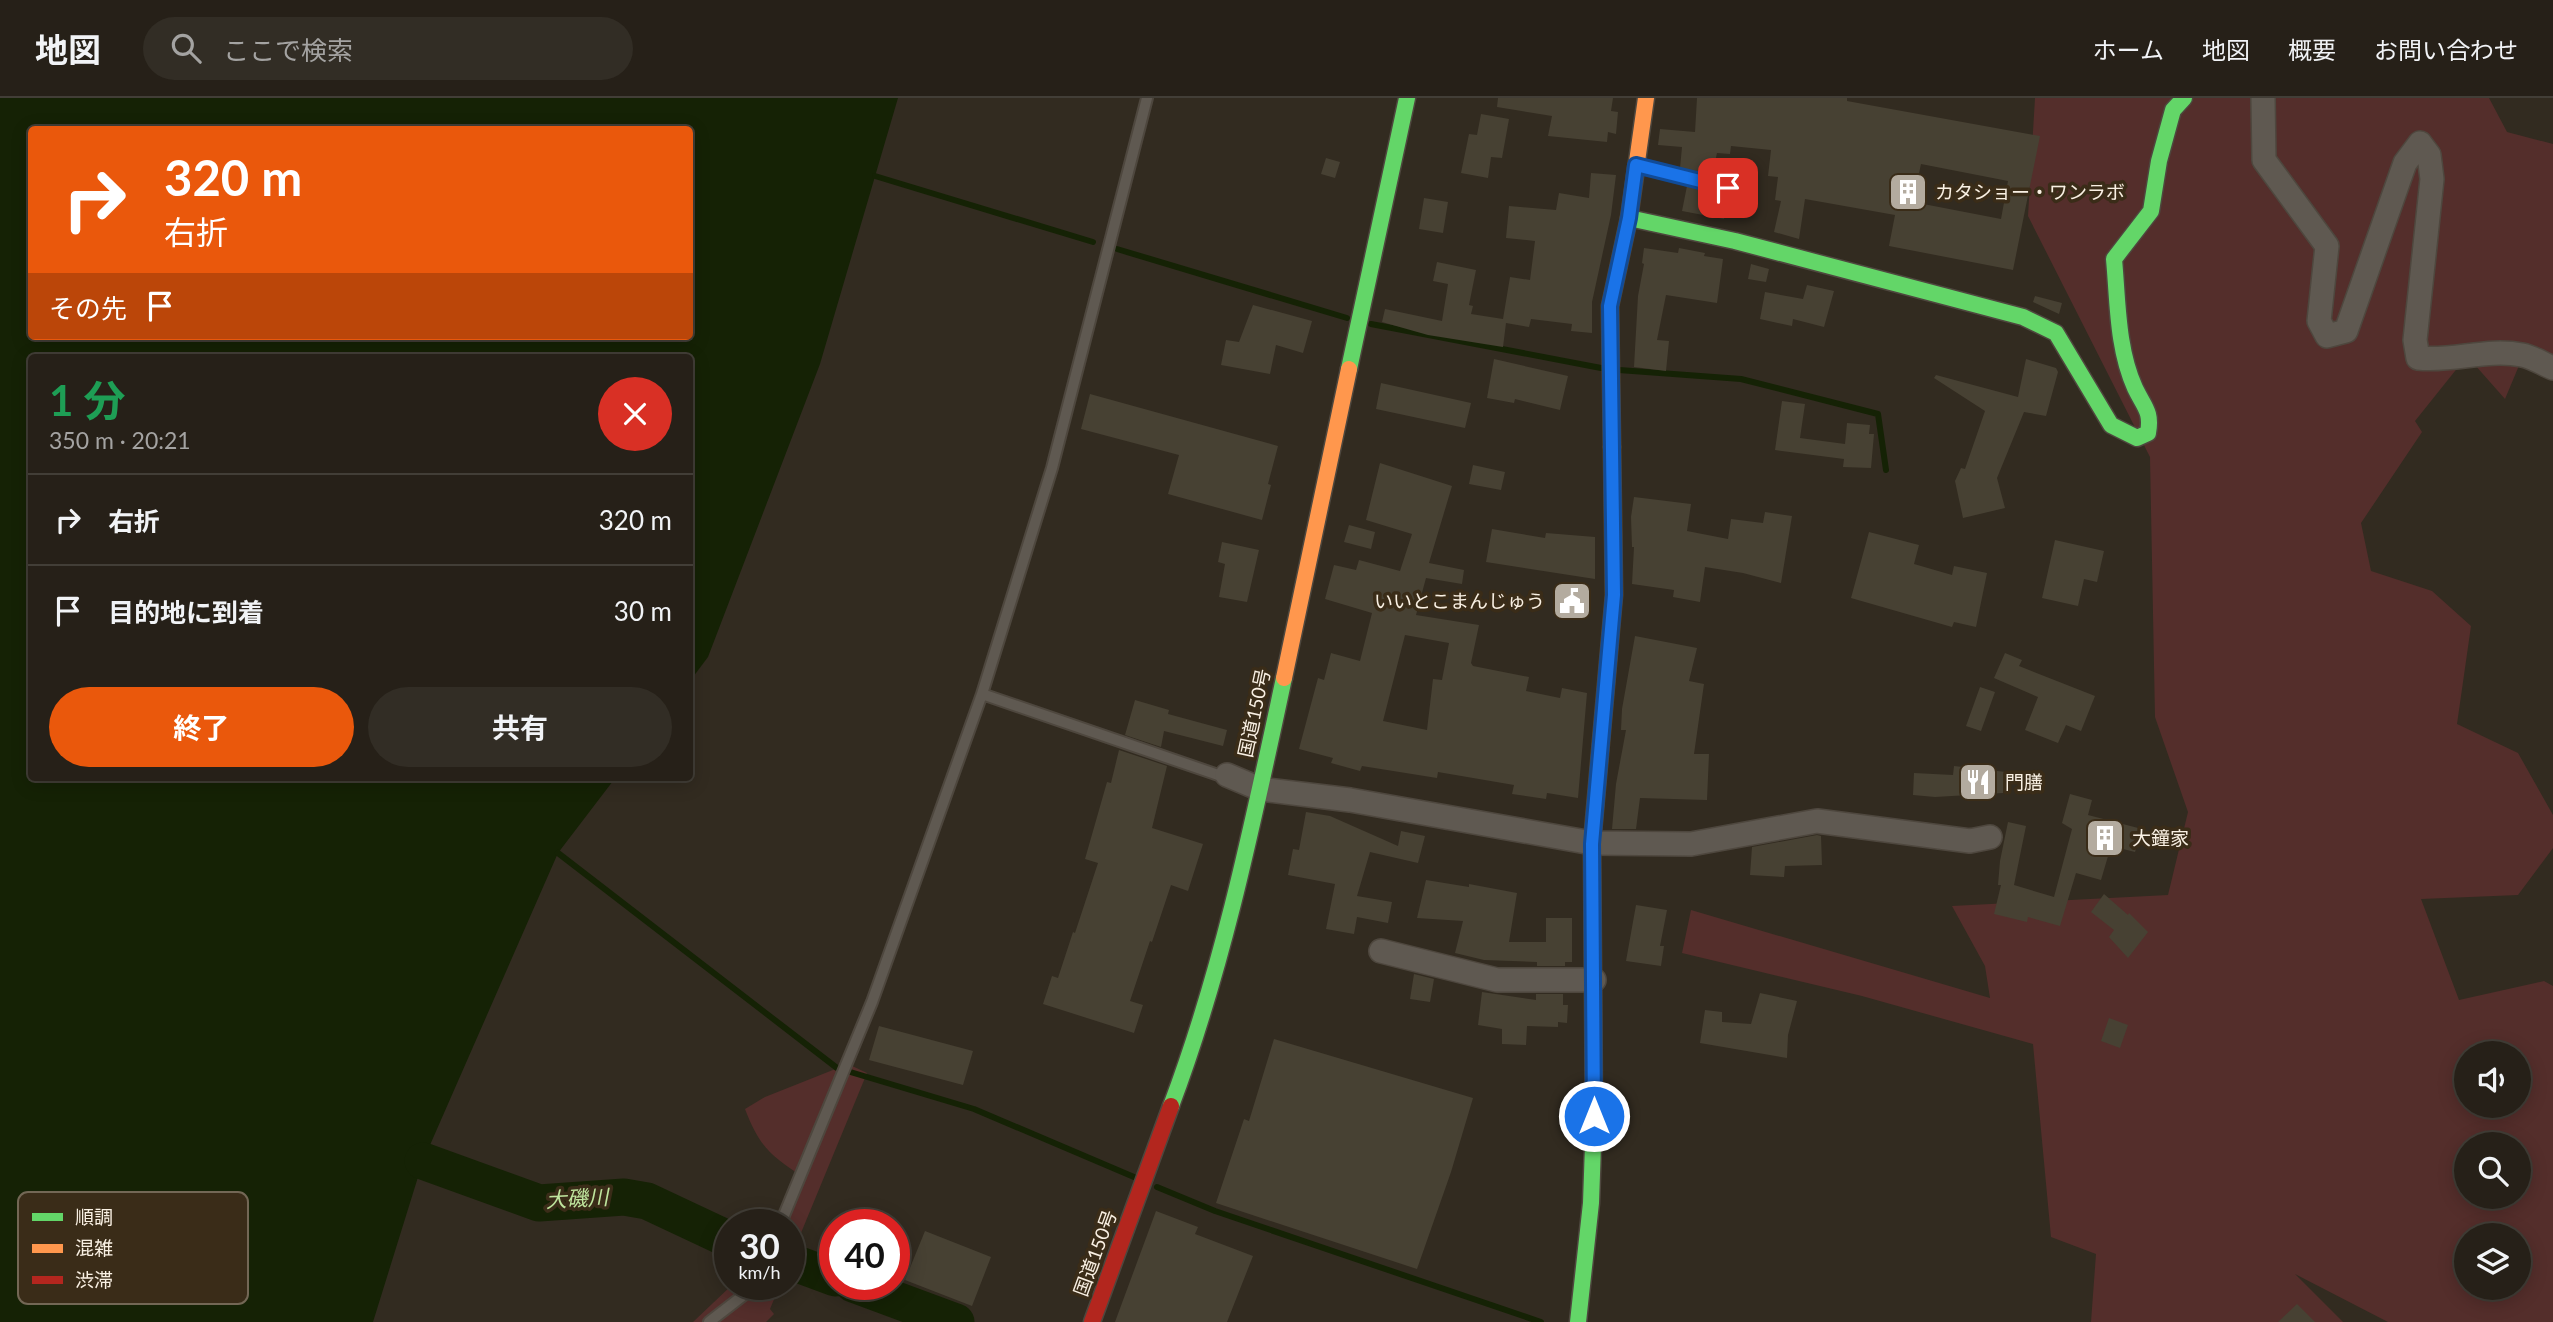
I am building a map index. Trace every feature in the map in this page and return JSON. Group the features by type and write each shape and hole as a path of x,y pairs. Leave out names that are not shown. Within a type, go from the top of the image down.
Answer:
{"main road":[{"name":"国道150号","path":"1092,1322 1176,1094 1215,975 1260,789 1407,98"},
{"path":"1577,1322 1591,1203 1594,1116 1592,844 1614,595 1610,306 1629,218 1646,98"},
{"path":"1629,218 1735,241 2023,317 2056,333 2111,425 2137,438 2148,433 2151,418 2135,387 2123,354 2114,259 2151,211 2159,161 2173,110 2184,98"}],"street":[{"path":"2263,98 2264,160 2328,246 2319,321 2327,336 2346,331 2405,163 2420,143 2429,155 2432,179 2415,340 2418,358 2434,360 2480,353 2523,355 2553,368"},
{"path":"1227,776 1260,789 1350,800 1592,844 1691,844 1817,821 1970,841 1990,837"},
{"path":"1381,951 1497,980 1594,980"}],"lane":[{"path":"787,1209 872,1002 982,694 1052,468 1147,98"},
{"path":"1636,165 1728,188"},
{"path":"982,694 1227,776"},
{"path":"709,1322 737,1300"}],"shaded area":[{"path":"0,98 898,98 820,364 708,657 693,677 693,354 28,354 28,781 613,781 558,853 423,1161 373,1322 0,1322"},
{"path":"2035,98 2489,98 2507,132 2553,144 2553,355 2523,356 2505,399 2467,356 2415,421 2422,432 2361,523 2371,571 2432,591 2471,626 2457,724 2518,753 2553,815 2553,848 2518,895 2421,899 2459,1000 2544,981 2553,986 2553,1322 2388,1322 2295,1274 2343,1322 2091,1322 2096,1254 2051,1237 2033,1044 1862,996 1682,953 1691,910 1990,998 1985,966 1952,906 2168,895 2188,812 2155,717 2150,457 2028,216"},
{"path":"848,1064 867,1073 805,1223 805,1209 783,1209 805,1178 768,1150 756,1133 745,1109 765,1097"},
{"path":"716,1300 774,1300 770,1309 774,1314 766,1322 693,1322"}],"building":[{"path":"1498,98 1613,98 1611,111 1618,112 1616,134 1608,132 1607,142 1548,136 1552,116 1497,107"},
{"path":"1697,98 1847,98 1847,101 2040,136 2013,270 1889,246 1895,215 1805,199 1799,239 1774,232 1781,201 1775,200 1778,177 1768,176 1771,150 1731,146 1730,154 1717,153 1712,176 1680,168 1682,147 1658,145 1660,129 1695,132","holes":["1921,164 2008,181 2001,219 1913,202"]},
{"path":"1481,114 1509,119 1502,158 1491,157 1488,178 1461,173 1469,134 1477,135"},
{"path":"1326,158 1340,162 1335,178 1321,174"},
{"path":"1591,173 1616,175 1611,215 1592,302 1592,333 1571,331 1572,324 1531,319 1529,327 1506,323 1503,347 1428,335 1382,322 1385,309 1442,321 1448,284 1433,281 1437,262 1476,270 1469,305 1473,306 1471,314 1503,319 1510,277 1530,280 1535,241 1506,238 1509,206 1556,210 1559,193 1589,198"},
{"path":"1687,186 1727,196 1724,219 1682,211"},
{"path":"1424,198 1448,202 1443,233 1419,229"},
{"path":"1644,248 1678,253 1679,248 1723,259 1717,303 1666,295 1657,340 1669,341 1666,371 1634,367"},
{"path":"1751,264 1769,269 1766,282 1748,279"},
{"path":"1807,285 1834,291 1824,327 1793,319 1792,326 1760,319 1765,292 1803,299"},
{"path":"2035,296 2062,303 2059,314 2033,302"},
{"path":"1253,305 1312,321 1303,353 1276,345 1270,374 1221,365 1226,340 1239,342"},
{"path":"1494,359 1568,376 1560,410 1515,399 1514,403 1487,398"},
{"path":"2026,359 2056,368 2058,372 2046,416 2024,412 1997,478 2005,508 1963,518 1955,481 1961,468 1965,469 1985,411 1934,378 1936,375 2018,397"},
{"path":"1381,383 1471,403 1465,428 1376,409"},
{"path":"1090,394 1278,446 1262,520 1168,494 1179,455 1081,429"},
{"path":"1782,401 1805,404 1800,438 1845,444 1847,423 1870,425 1869,434 1874,434 1871,468 1843,467 1844,459 1775,450"},
{"path":"1380,463 1452,486 1429,563 1464,570 1462,584 1426,578 1416,615 1479,625 1471,663 1473,666 1529,677 1526,691 1560,698 1562,688 1587,693 1578,798 1547,793 1546,799 1512,794 1514,785 1438,772 1437,778 1362,766 1360,771 1331,763 1333,758 1299,749 1318,678 1324,680 1331,653 1360,661 1372,613 1325,599 1334,565 1356,570 1359,560 1400,571 1412,534 1366,520","holes":["1405,635 1449,643 1442,680 1433,679 1427,730 1383,721"]},
{"path":"1473,465 1505,472 1501,490 1469,484"},
{"path":"1634,497 1691,504 1687,531 1728,539 1731,519 1763,523 1765,512 1792,516 1781,583 1705,567 1700,602 1673,597 1674,590 1632,584 1634,547 1631,517"},
{"path":"1349,525 1375,532 1371,549 1344,542"},
{"path":"1492,529 1545,538 1546,533 1595,537 1595,579 1486,562"},
{"path":"1869,532 1919,545 1914,564 1952,575 1954,566 1987,573 1976,627 1954,622 1952,627 1851,598"},
{"path":"2055,540 2104,551 2097,582 2084,579 2078,606 2042,598"},
{"path":"1222,542 1259,550 1247,602 1219,597 1225,564 1218,562"},
{"path":"1635,636 1697,648 1689,681 1704,684 1694,754 1709,754 1707,800 1640,798 1636,829 1612,829 1616,784 1626,730 1621,730 1622,709"},
{"path":"2005,653 2022,660 2019,666 2095,696 2081,731 2066,725 2058,743 2025,730 2038,697 1994,678"},
{"path":"1980,687 1995,692 1981,731 1966,726"},
{"path":"1135,700 1169,710 1168,714 1227,730 1223,746 1164,731 1161,747 1125,735"},
{"path":"1119,750 1167,766 1152,828 1203,844 1188,891 1171,885 1152,942 1150,941 1130,1001 1143,1005 1134,1033 1043,1004 1052,976 1058,978 1098,863 1085,859 1107,782 1111,783"},
{"path":"1954,766 2006,772 2003,793 1935,797 1913,795 1914,773 1953,775"},
{"path":"2070,794 2092,800 2088,815 2142,829 2135,852 2111,846 2101,880 2076,873 2060,926 2028,917 2027,922 1994,914 2001,885 1998,885 2000,861 2008,822 2026,826 2014,885 2054,897 2072,829 2062,823"},
{"path":"1306,812 1330,816 1398,846 1401,831 1425,836 1418,863 1370,852 1357,896 1392,902 1388,923 1357,917 1354,934 1326,929 1335,884 1288,875 1293,849 1299,850"},
{"path":"1821,836 1822,865 1785,866 1784,877 1750,875 1752,847"},
{"path":"1426,880 1469,887 1469,884 1517,893 1509,942 1546,942 1546,918 1572,918 1572,962 1565,962 1565,966 1537,966 1537,962 1484,960 1455,953 1463,921 1417,918"},
{"path":"2104,894 2148,932 2128,958 2109,937 2114,930 2091,912"},
{"path":"1636,905 1667,910 1660,946 1664,946 1661,966 1626,961"},
{"path":"1414,974 1434,979 1430,1002 1410,999"},
{"path":"1482,992 1536,1000 1536,994 1563,994 1563,1005 1568,1005 1567,1023 1558,1022 1558,1027 1527,1026 1526,1045 1502,1044 1502,1029 1478,1025"},
{"path":"1760,993 1797,1001 1788,1035 1787,1058 1700,1043 1705,1010 1722,1012 1722,1022 1751,1024"},
{"path":"2109,1018 2128,1025 2120,1048 2101,1041"},
{"path":"879,1026 973,1051 963,1085 869,1060"},
{"path":"1274,1039 1473,1098 1451,1172 1417,1269 1216,1203 1244,1119 1249,1121"},
{"path":"1156,1211 1198,1227 1195,1234 1253,1256 1227,1322 1115,1322"},
{"path":"925,1231 991,1257 972,1306 910,1282 910,1268"},
{"path":"2297,1304 2315,1322 2278,1322"}],"waterway":[{"path":"875,176 1093,242"},
{"path":"1117,249 1347,318"},
{"path":"1371,324 1601,368"},
{"path":"1619,370 1741,379 1878,414 1886,470"},
{"path":"558,853 837,1068 974,1109 1134,1177"},
{"name":"大磯川","path":"423,1161 539,1203 624,1197 647,1201 714,1232"},
{"path":"1157,1187 1215,1211 1541,1322"},
{"name":"大磯川","path":"805,1267 819,1272"},
{"name":"大磯川","path":"896,1300 956,1322"}],"traffic: fast":[{"path":"1349,369 1407,98"},
{"path":"1629,218 1735,241 2023,317 2056,333 2111,425 2137,438 2148,433 2149,419 2125,357 2119,325 2114,259 2151,211 2159,161 2173,110 2184,98"},
{"path":"1578,1322 1591,1203 1594,1116 1592,843 1614,595 1612,447"},
{"path":"1171,1106 1190,1054 1221,948 1284,678"}],"traffic: slow":[{"path":"1612,447 1610,306 1629,218 1646,98"},
{"path":"1284,678 1349,369"}],"traffic: jam":[{"path":"1092,1322 1171,1106"}],"place":[{"name":"カタショー・ワンラボ","path":"1908,192"},
{"name":"いいとこまんじゅう","path":"1572,601"},
{"name":"門膳","path":"1978,782"},
{"name":"大鐘家","path":"2105,838"}],"route":[{"path":"1594,1116 1592,844 1614,595 1610,306 1629,218 1636,165 1728,188"}]}
